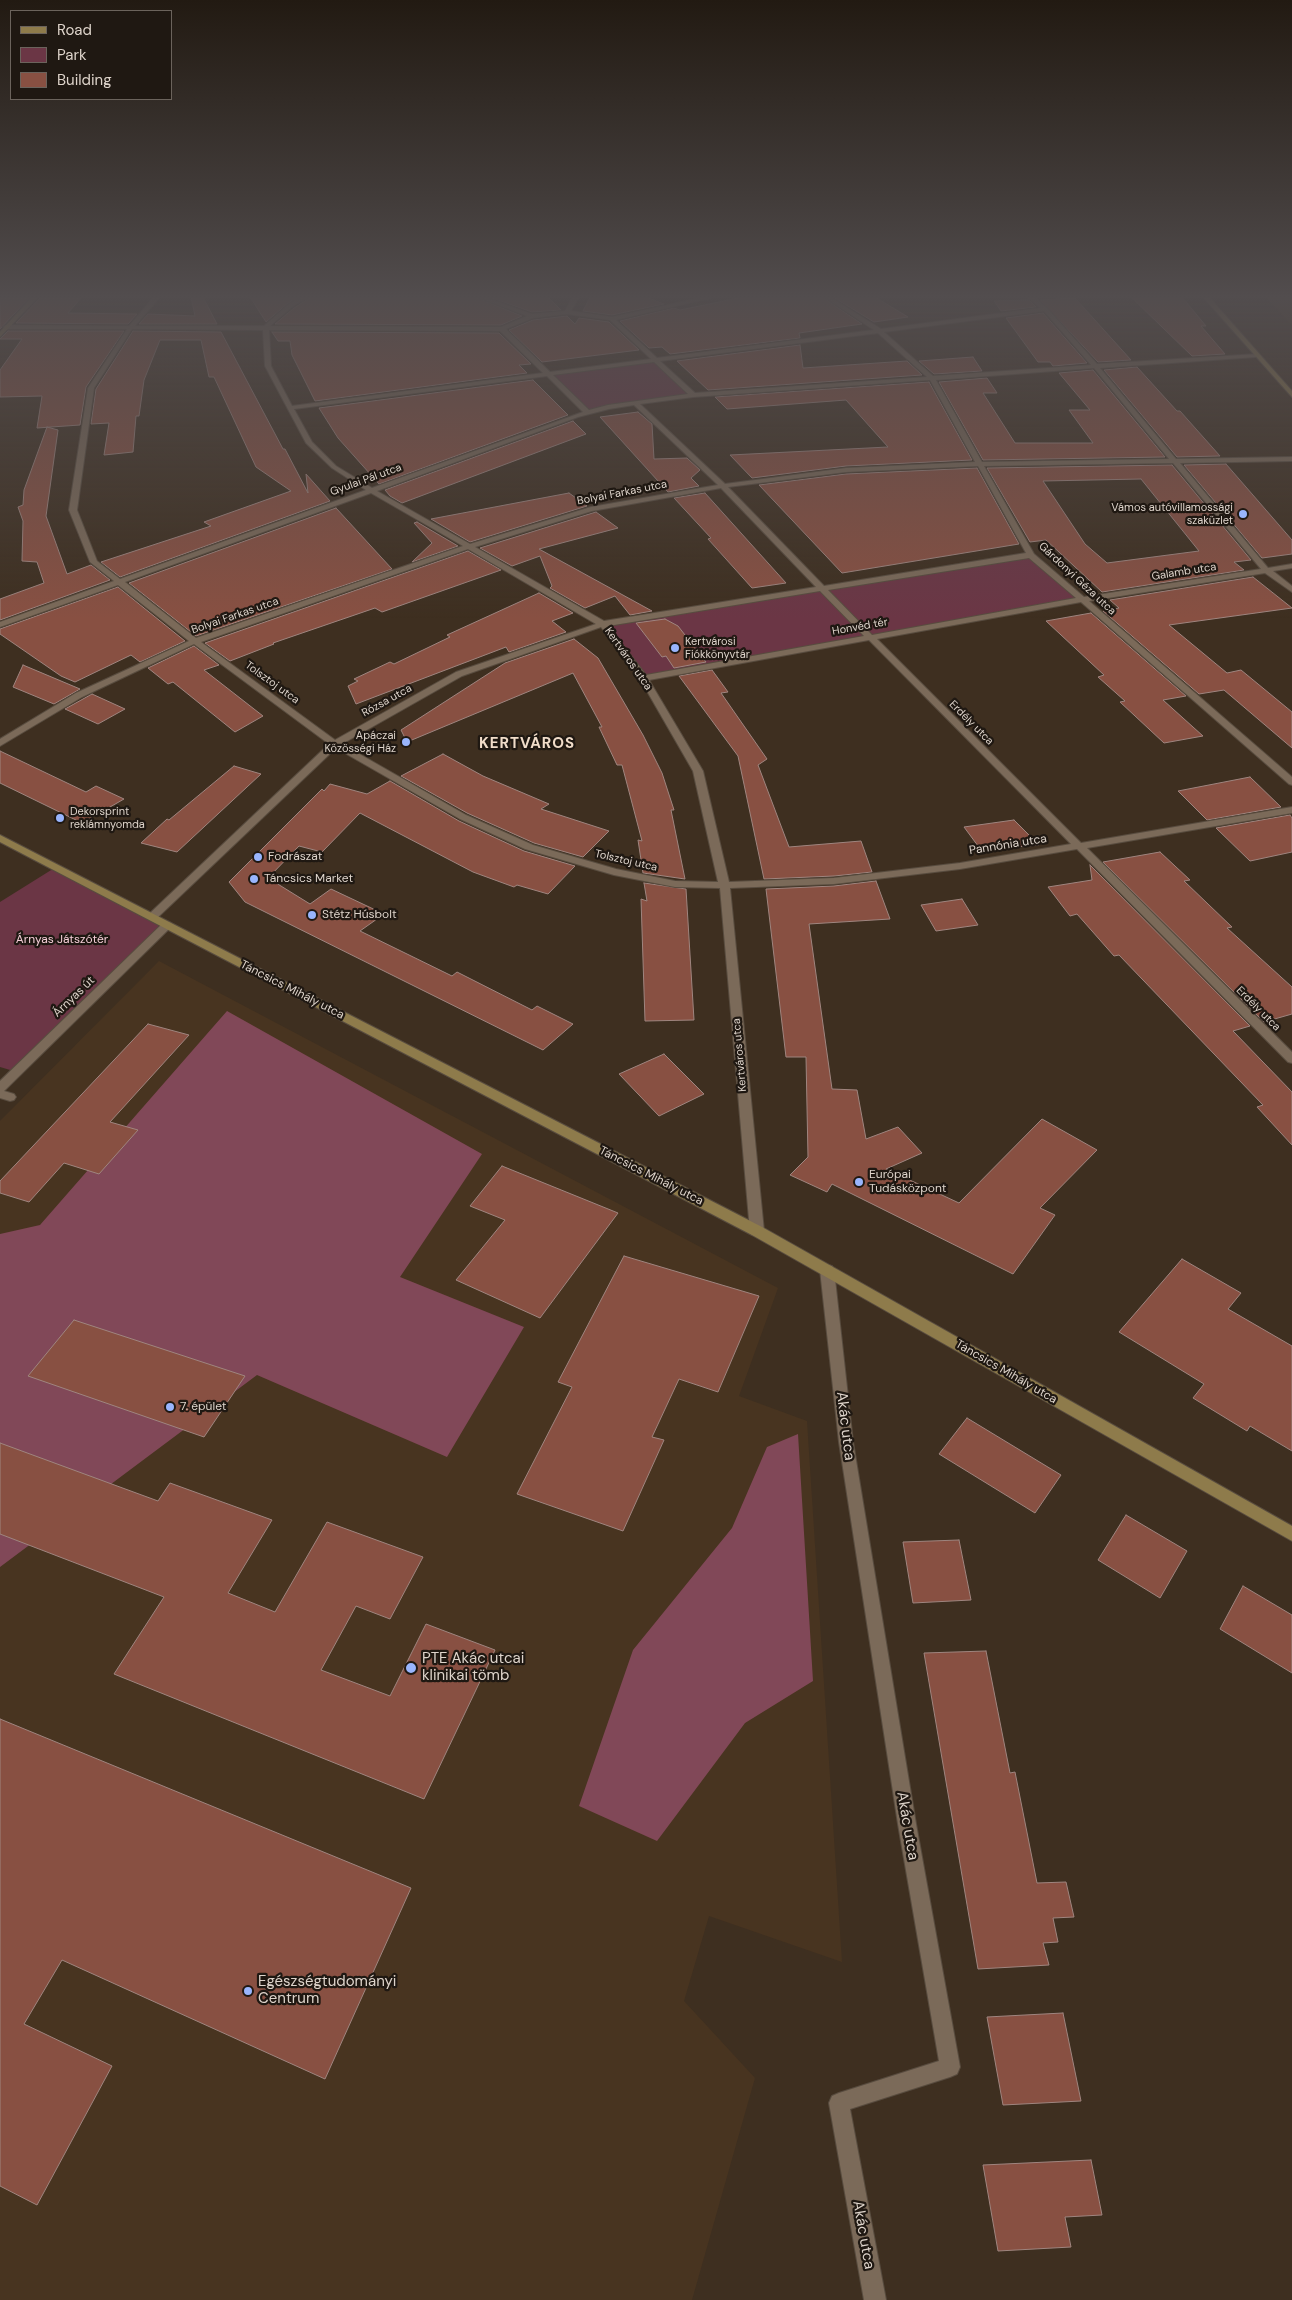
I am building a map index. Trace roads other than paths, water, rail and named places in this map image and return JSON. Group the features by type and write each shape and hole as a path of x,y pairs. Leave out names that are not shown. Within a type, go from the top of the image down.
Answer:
{"street":[{"name":"Tolsztoj utca","path":"89,404 73,510 94,562 195,641 335,744 463,817 529,847 614,872 675,884 725,885"},
{"name":"Kertváros utca","path":"287,404 310,443 334,467 468,547 603,624 644,678 698,771 725,885 757,1231"},
{"path":"289,408 317,404"},
{"path":"579,404 587,412"},
{"name":"Gyulai Pál utca","path":"0,625 587,412 626,404"},
{"name":"Erdély utca","path":"636,404 723,486 822,589 1292,1059"},
{"name":"Gárdonyi Géza utca","path":"946,404 1031,555 1080,600 1292,782"},
{"path":"1127,404 1266,570 1292,590"},
{"name":"Bolyai Farkas utca","path":"0,742 79,695 195,641 468,547 591,509 723,486 846,470 979,464 1292,459"},
{"path":"603,624 1031,555"},
{"name":"Galamb utca","path":"1080,600 1292,566"},
{"name":"Honvéd tér","path":"644,678 1080,600"},
{"name":"Rózsa utca","path":"152,917 335,744 459,674 603,624"},
{"name":"Pannónia utca","path":"725,885 834,881 960,866 1292,810"},
{"name":"Táncsics Mihály utca","path":"0,838 757,1231 1292,1534"},
{"name":"Árnyas út","path":"0,1088 167,925"},
{"name":"Akác utca","path":"827,1270 846,1442 907,1824 950,2067 840,2103 875,2300"}],"place":[{"name":"Vámos autóvillamossági szaküzlet","path":"1243,514"},
{"name":"Kertvárosi Fiókkönyvtár","path":"675,648"},
{"name":"Apáczai Közösségi Ház","path":"406,742"},
{"name":"Dekorsprint reklámnyomda","path":"60,818"},
{"name":"Fodrászat","path":"258,857"},
{"name":"Táncsics Market","path":"254,879"},
{"name":"Stétz Húsbolt","path":"312,915"},
{"name":"Európai Tudásközpont","path":"859,1182"},
{"name":"7. épület","path":"170,1407"},
{"name":"PTE Akác utcai klinikai tömb","path":"411,1668"},
{"name":"Egészségtudományi Centrum","path":"248,1991"}],"district":[{"name":"KERTVÁROS","path":"527,744"}],"park label":[{"name":"Árnyas Játszótér","path":"62,940"}]}
